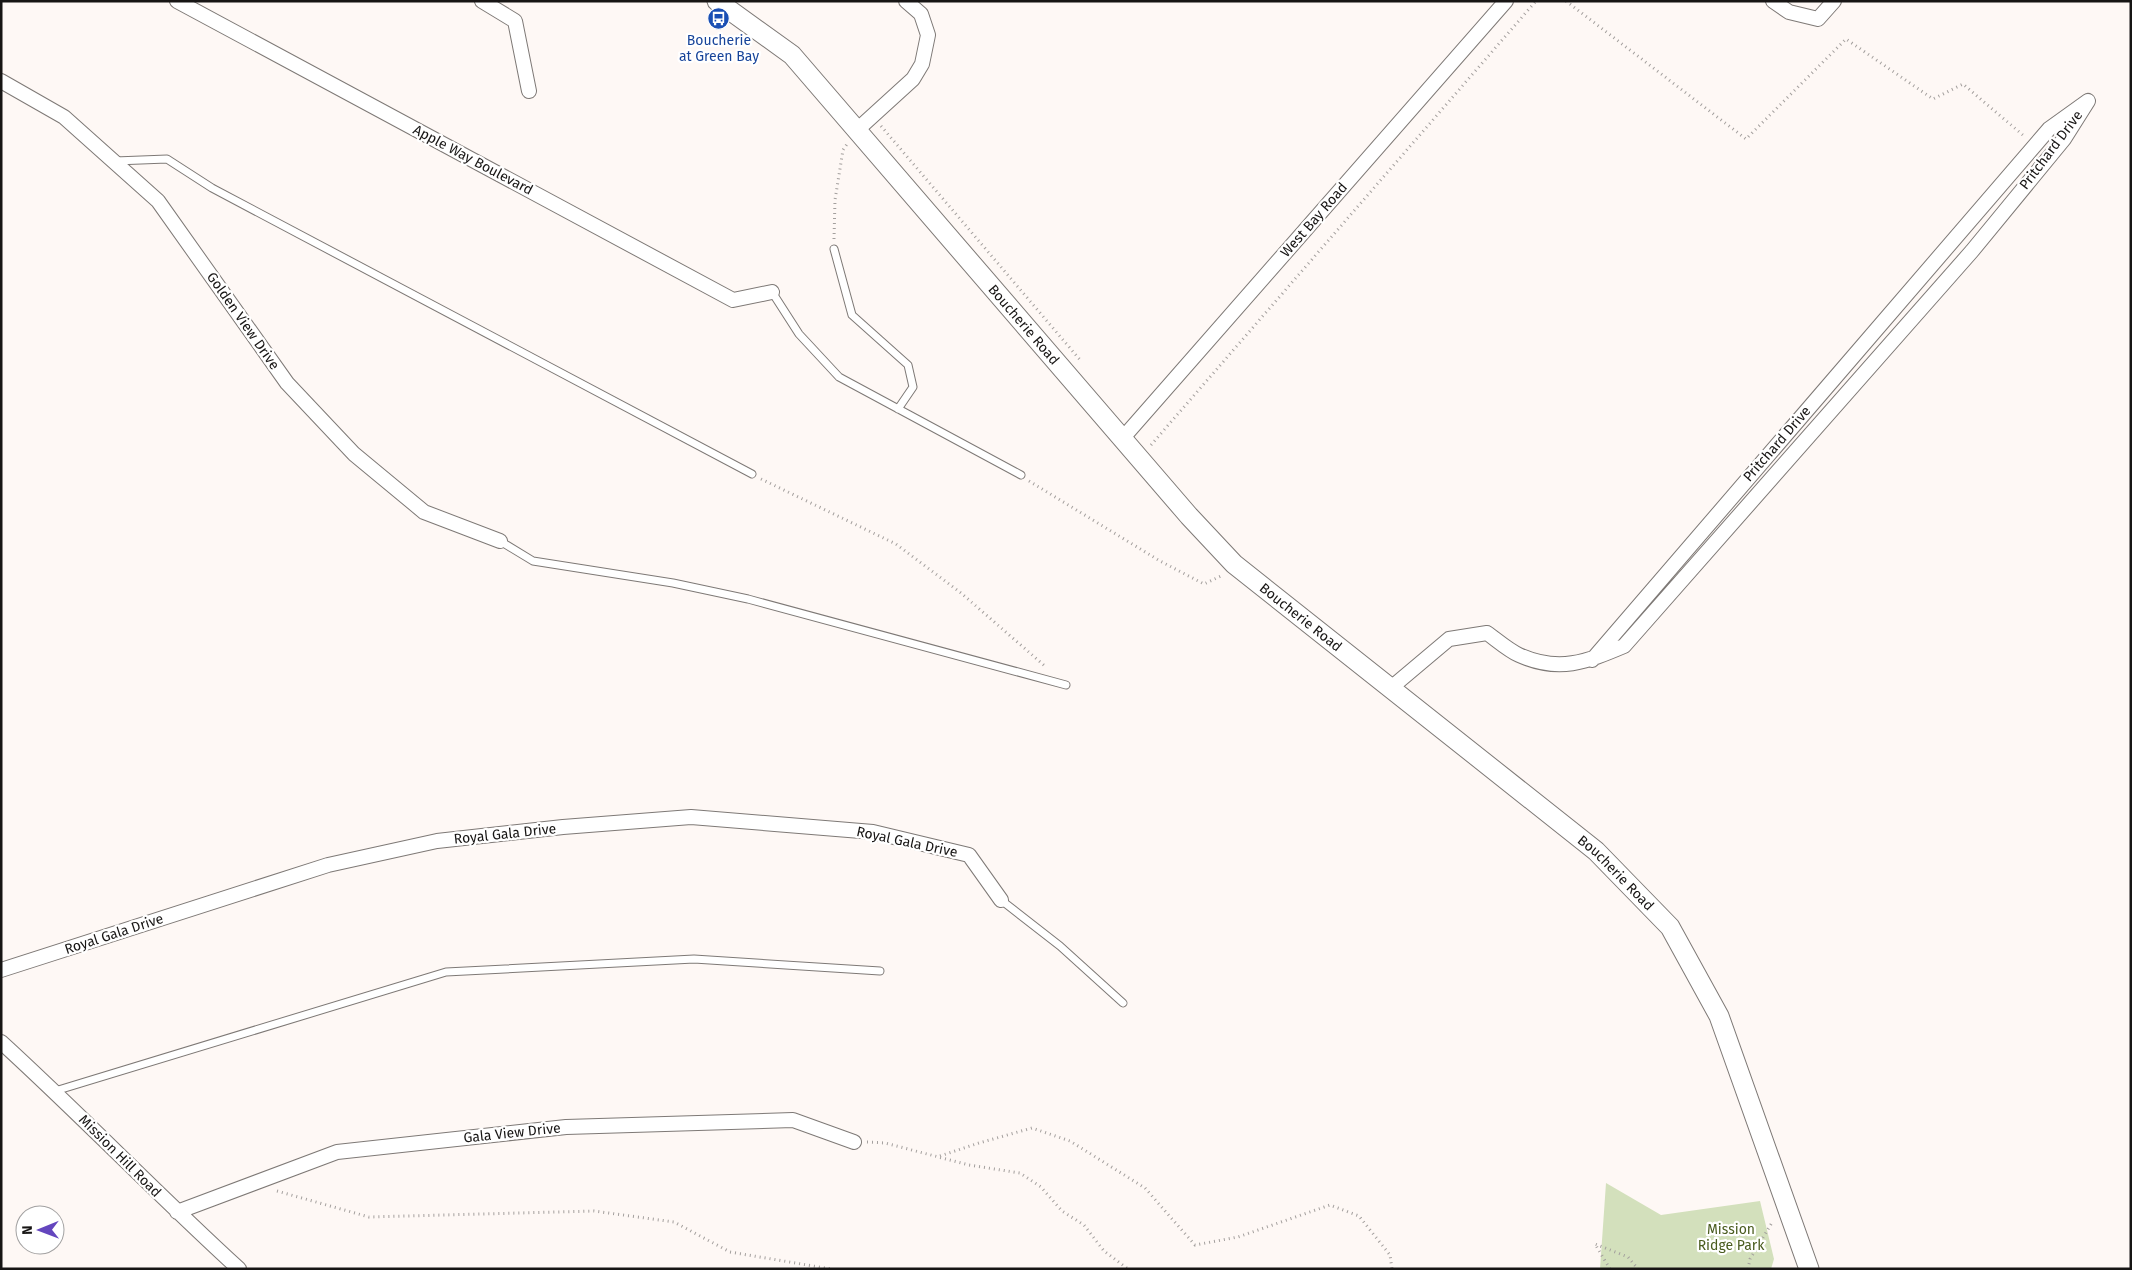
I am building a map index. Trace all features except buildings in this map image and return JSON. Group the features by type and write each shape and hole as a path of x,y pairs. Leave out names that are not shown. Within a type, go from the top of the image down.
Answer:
{"main road":[{"name":"Boucherie Road","path":"717,1 792,56 1139,458 1234,564 1392,687 1596,851 1670,927 1719,1016 1808,1269"}],"street":[{"name":"Apple Way Boulevard","path":"177,1 733,300 772,292"},
{"path":"482,1 514,21 529,91"},
{"path":"857,130 913,79 922,64 928,35 921,14 906,1"},
{"name":"West Bay Road","path":"1122,438 1506,1"},
{"path":"1773,1 1789,12 1818,19 1834,1"},
{"name":"Golden View Drive","path":"1,81 64,117 158,201 287,383 354,454 424,512 500,541"},
{"name":"Pritchard Drive","path":"1392,687 1449,639 1487,633 1518,655 1553,666 1592,660 1624,646 1972,251 2064,139 2088,101 2049,129 1592,660"},
{"name":"Royal Gala Drive","path":"1,970 328,865 437,841 563,827 691,817 873,832 969,855 1001,900"},
{"name":"Mission Hill Road","path":"1,1042 55,1091 177,1212 239,1269"},
{"name":"Gala View Drive","path":"177,1212 337,1152 566,1127 794,1120 854,1142"}],"lane":[{"path":"112,161 167,159 212,188 752,474"},
{"path":"834,249 852,315 908,365 913,387 898,409"},
{"path":"772,292 799,334 838,377 1020,475"},
{"path":"500,541 533,561 672,583 748,599 1066,685"},
{"path":"1001,900 1060,946 1123,1003"},
{"path":"55,1091 446,972 694,958 880,971"}],"path":[{"path":"1139,458 1536,1"},
{"path":"1566,1 1746,139 1846,39 1933,99 1963,84 2036,146"},
{"path":"834,249 835,200 843,150 857,130"},
{"path":"752,474 896,544 962,594 1066,685"},
{"path":"1020,475 1152,557 1204,584 1220,578 1234,564"},
{"path":"940,1156 1032,1128 1070,1140 1144,1188 1195,1245 1238,1237 1330,1205 1359,1216 1390,1255 1392,1269"},
{"path":"854,1142 885,1143 969,1165 1020,1173 1041,1187 1062,1211 1084,1225 1104,1251 1128,1269"},
{"path":"253,1184 369,1217 594,1211 674,1222 730,1252 831,1269"},
{"path":"1748,1269 1750,1259 1785,1202"},
{"path":"1610,1269 1595,1244 1628,1256 1638,1269"}],"green space":[{"name":"Mission Ridge Park","path":"1606,1183 1661,1215 1760,1201 1774,1259 1771,1269 1600,1269"}],"place":[{"name":"Boucherie at Green Bay","path":"719,18"}]}
